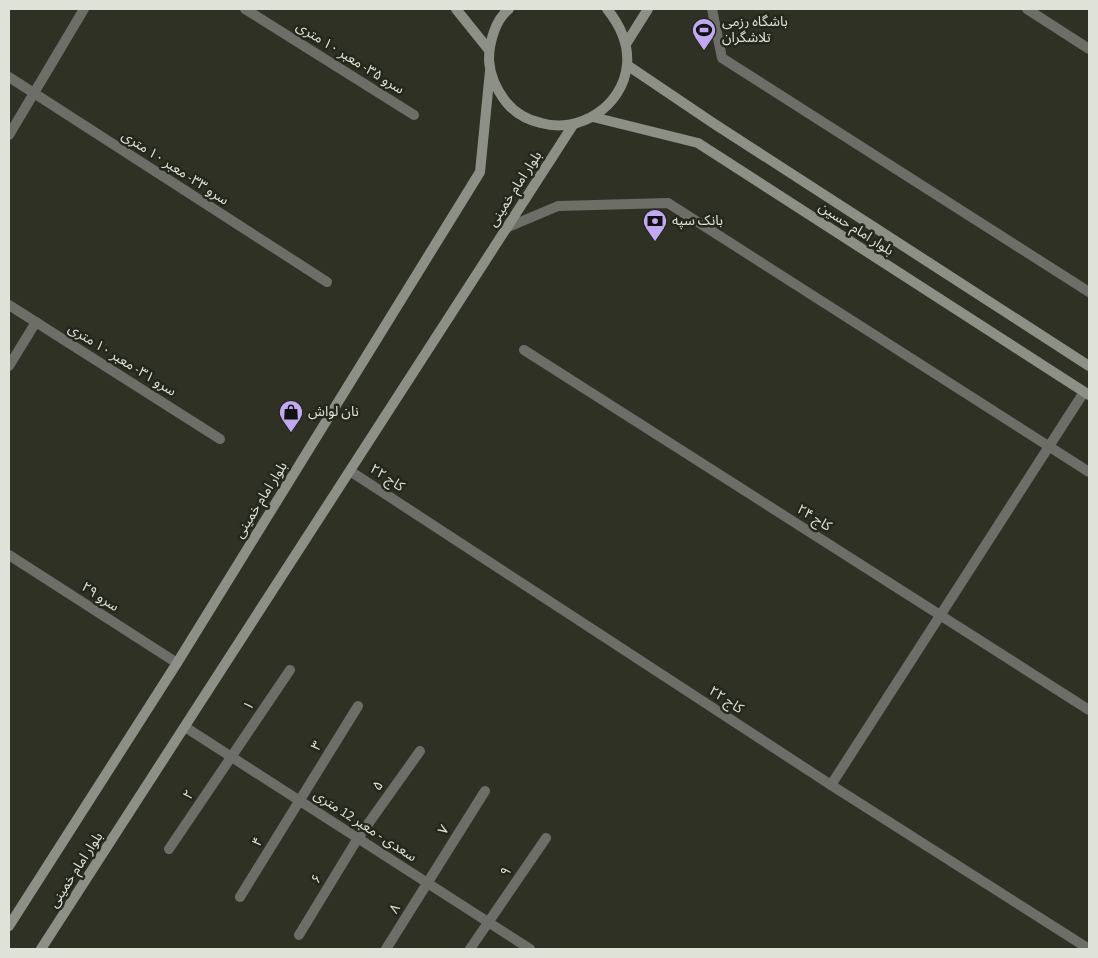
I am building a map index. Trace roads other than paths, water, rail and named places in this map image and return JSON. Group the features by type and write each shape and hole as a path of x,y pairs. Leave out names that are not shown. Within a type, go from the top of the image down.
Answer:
{"street":[{"path":"9,135 84,9"},
{"name":"سرو ۳۵- معبر ۱۰ متری","path":"245,9 414,115"},
{"path":"456,9 489,50"},
{"path":"509,9 495,29 489,50 490,71 498,92 511,109 530,120 551,126 573,125 593,117 610,104 621,86 627,65 626,44 618,23 607,9"},
{"path":"626,44 648,9"},
{"path":"712,9 722,58 1089,292"},
{"path":"1027,9 1089,49"},
{"name":"بلوار امام حسین","path":"627,65 713,123 1089,366"},
{"name":"بلوار امام خمینی","path":"9,926 177,663 480,172 490,71"},
{"name":"سرو ۳۳- معبر ۱۰ متری","path":"9,77 327,282"},
{"name":"بلوار امام حسین","path":"593,117 698,143 1087,393"},
{"name":"بلوار امام خمینی","path":"41,949 573,125"},
{"path":"506,228 558,206 668,203 1089,472"},
{"name":"سرو ۳۱- معبر ۱۰ متری","path":"9,305 220,439"},
{"path":"9,366 36,322"},
{"name":"کاج ۲۴","path":"524,350 1089,710"},
{"path":"831,785 1049,446 1087,393"},
{"name":"کاج ۲۲","path":"350,470 831,785 1089,949"},
{"name":"سرو ۲۹","path":"9,555 177,663"},
{"name":"۱","path":"232,757 290,670"},
{"name":"۳","path":"299,800 358,706"},
{"name":"سعدی - معبر 12 متری","path":"185,727 530,949"},
{"name":"۵","path":"358,838 420,751"},
{"name":"۲","path":"169,849 232,757"},
{"name":"۷","path":"428,883 485,791"},
{"name":"۴","path":"240,897 299,800"},
{"name":"۶","path":"299,935 358,838"},
{"name":"۹","path":"470,949 546,838"},
{"name":"۸","path":"386,949 428,883"}],"place":[{"name":"باشگاه رزمی تلاشگران","path":"704,51"},
{"name":"بانک سپه","path":"655,242"},
{"name":"نان لواش","path":"291,433"}]}
